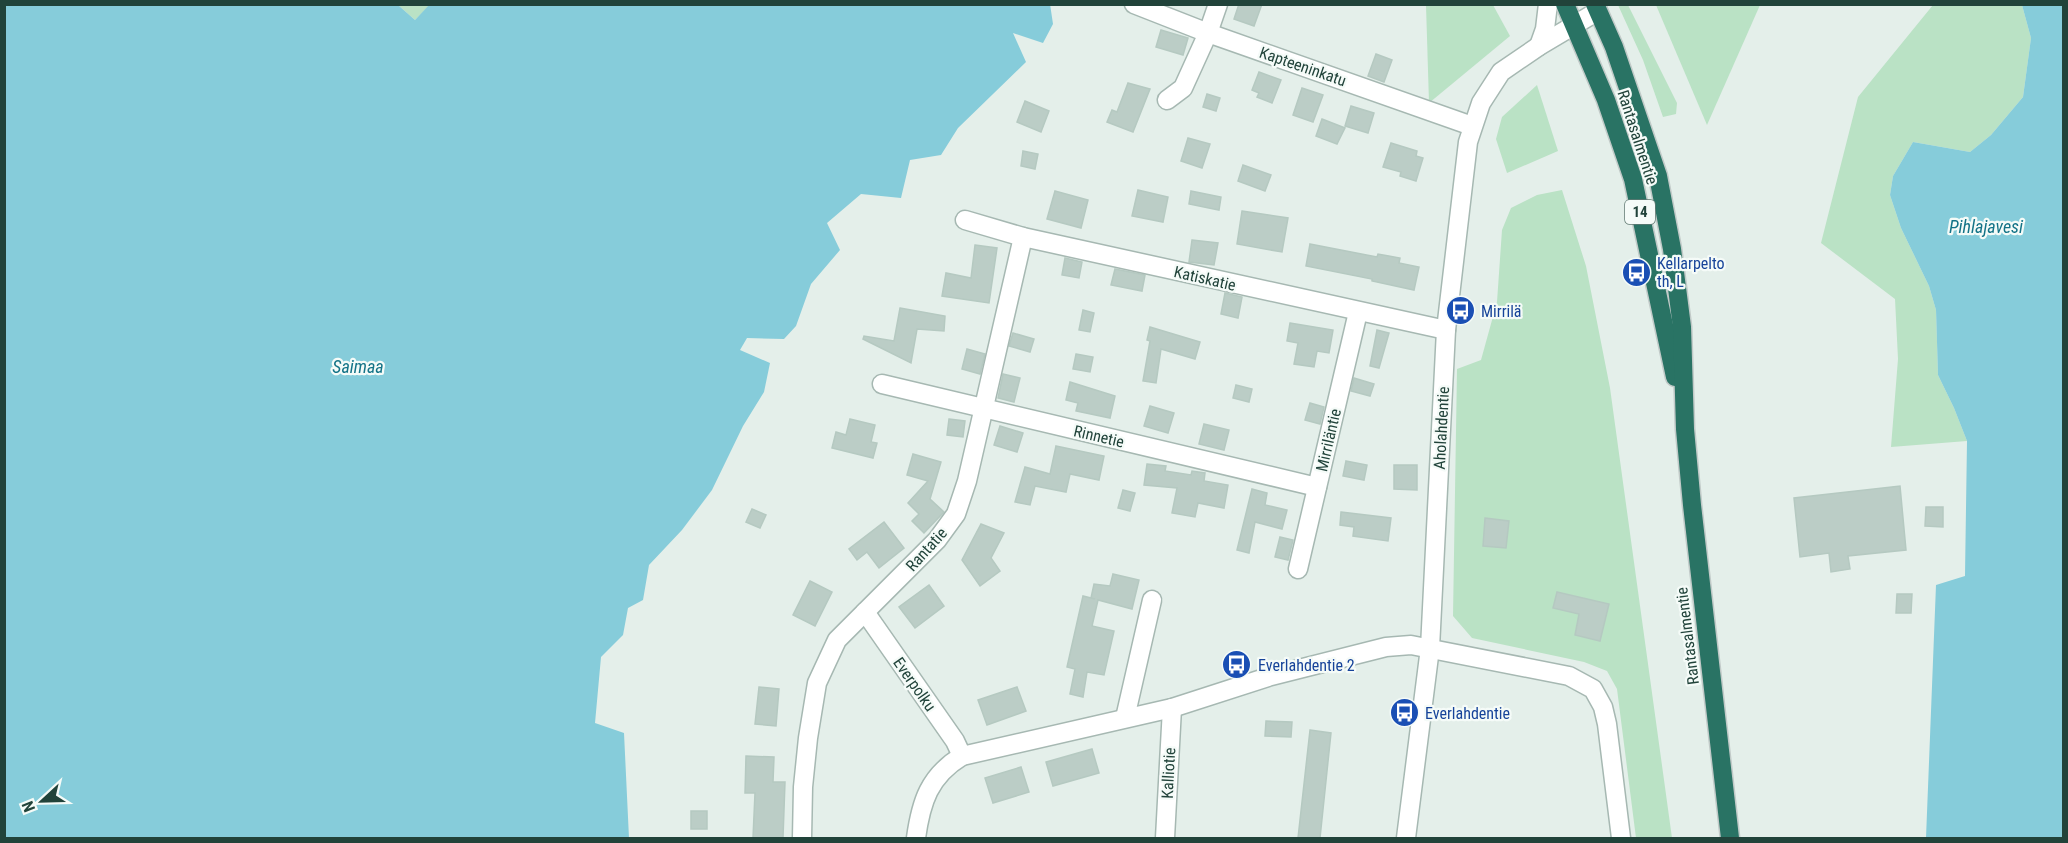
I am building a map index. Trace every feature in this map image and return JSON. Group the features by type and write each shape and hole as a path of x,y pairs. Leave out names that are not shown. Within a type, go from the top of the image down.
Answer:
{"highway":[{"name":"Rantasalmentie","path":"1565,4 1606,100 1633,179 1659,295 1684,429 1730,838"},
{"name":"Rantasalmentie","path":"1597,8 1614,47 1658,176 1672,249 1682,327 1684,429"}],"street":[{"name":"Kapteeninkatu","path":"1134,4 1208,33 1472,126"},
{"path":"1167,100 1183,88 1208,33 1218,4"},
{"path":"1539,46 1545,29 1548,4"},
{"name":"Aholahdentie","path":"1406,838 1430,648 1446,330 1468,142 1481,102 1501,72 1575,25 1597,8"},
{"name":"Katiskatie","path":"965,220 1023,237 1446,330"},
{"name":"Rantatie","path":"802,838 802,787 818,683 837,640 937,540 956,514 967,481 1023,237"},
{"name":"Mirriläntie","path":"1298,569 1358,312"},
{"name":"Rinnetie","path":"882,384 983,410 1317,487"},
{"path":"1125,718 1152,600"},
{"name":"Everpolku","path":"865,612 955,741 962,756"},
{"path":"916,838 925,799 933,782 947,765 962,756 1172,708 1271,676 1386,646 1411,645 1569,676 1593,689 1603,707 1607,724 1620,838"},
{"name":"Kalliotie","path":"1165,838 1172,708"}],"green space":[{"path":"398,5 430,5 415,20"},
{"path":"1426,5 1493,5 1510,36 1429,103"},
{"path":"1618,5 1628,5 1677,103 1676,114 1663,117 1643,60"},
{"path":"1656,5 1760,5 1707,125"},
{"path":"1933,5 2022,5 2031,38 2023,97 1991,135 1970,152 1913,142 1893,176 1890,195 1901,228 1929,286 1936,310 1938,375 1967,441 1891,447 1898,359 1895,299 1821,243 1858,97"},
{"path":"1537,85 1558,151 1507,173 1496,139 1502,117"},
{"path":"1562,190 1586,266 1610,388 1672,838 1636,838 1617,689 1607,671 1584,662 1472,638 1453,616 1457,369 1481,360 1497,302 1502,230 1511,208 1537,195"}],"water":[{"name":"Saimaa","path":"430,4 1050,4 1053,24 1043,43 1013,33 1026,62 958,128 941,155 910,160 901,198 861,194 827,223 840,250 811,284 796,326 784,339 747,338 740,350 770,363 764,392 743,426 712,490 682,530 649,565 643,600 628,608 623,635 601,657 595,723 624,733 629,838 5,838 5,5 398,5 415,20"},
{"name":"Pihlajavesi","path":"2022,5 2063,5 2063,838 1926,838 1936,585 1965,576 1967,441 1938,375 1936,310 1929,286 1901,228 1890,195 1893,176 1913,142 1970,152 1991,135 2023,97 2031,38"}],"building":[{"path":"1239,4 1262,4 1254,26 1234,19"},
{"path":"1161,30 1188,38 1183,55 1156,47"},
{"path":"1376,54 1392,60 1384,82 1368,76"},
{"path":"1259,72 1281,80 1272,103 1257,97 1259,93 1252,90"},
{"path":"1128,83 1150,89 1133,132 1107,122 1112,110 1117,112"},
{"path":"1302,88 1323,95 1313,122 1293,115"},
{"path":"1207,94 1220,98 1216,111 1203,107"},
{"path":"1025,101 1049,111 1041,132 1017,122"},
{"path":"1351,106 1374,113 1368,133 1345,126"},
{"path":"1322,119 1345,128 1337,144 1316,136"},
{"path":"1188,138 1210,144 1202,168 1181,161"},
{"path":"1391,143 1417,151 1416,156 1423,158 1416,181 1400,176 1401,172 1383,167"},
{"path":"1023,151 1038,154 1035,169 1021,166"},
{"path":"1243,165 1271,175 1265,191 1238,181"},
{"path":"1138,190 1168,197 1163,222 1132,216"},
{"path":"1055,191 1088,200 1081,228 1047,219"},
{"path":"1191,191 1221,197 1219,210 1189,204"},
{"path":"1242,211 1288,218 1282,252 1237,244"},
{"path":"1192,240 1218,243 1214,265 1189,262"},
{"path":"1310,244 1377,257 1378,254 1400,258 1399,263 1419,267 1414,290 1306,266"},
{"path":"975,245 997,248 989,303 942,296 946,273 971,278"},
{"path":"1065,258 1082,262 1079,278 1062,275"},
{"path":"1115,269 1145,275 1142,291 1111,285"},
{"path":"1225,293 1242,297 1238,318 1221,314"},
{"path":"900,308 945,316 944,331 917,329 911,363 863,339 864,336 894,341"},
{"path":"1083,310 1094,313 1090,332 1079,330"},
{"path":"1290,323 1333,330 1329,353 1317,351 1314,367 1294,364 1298,343 1287,341"},
{"path":"1150,327 1200,342 1195,359 1161,349 1156,383 1143,381"},
{"path":"1377,330 1389,333 1379,368 1370,366"},
{"path":"1013,333 1034,339 1030,352 1009,346"},
{"path":"967,349 985,354 980,374 962,369"},
{"path":"1076,354 1093,357 1090,372 1073,369"},
{"path":"1003,374 1020,378 1014,402 998,398"},
{"path":"1354,378 1374,384 1370,396 1351,391"},
{"path":"1070,382 1115,396 1110,418 1076,411 1078,403 1066,400"},
{"path":"1236,385 1252,389 1249,402 1233,398"},
{"path":"1310,403 1324,407 1320,424 1305,420"},
{"path":"1150,406 1174,413 1168,433 1144,426"},
{"path":"850,419 875,425 871,442 877,443 873,458 832,448 836,432 846,435"},
{"path":"949,419 965,421 963,437 947,435"},
{"path":"1204,424 1229,430 1224,450 1199,444"},
{"path":"1000,426 1023,433 1017,452 994,445"},
{"path":"1056,446 1104,456 1099,480 1070,474 1066,492 1035,486 1030,505 1015,502 1025,467 1050,474"},
{"path":"913,454 941,462 930,499 944,512 924,533 912,521 919,514 908,503 928,481 907,475"},
{"path":"1346,461 1367,465 1364,480 1343,476"},
{"path":"1147,464 1166,466 1165,471 1191,475 1192,471 1205,473 1204,481 1228,485 1224,508 1198,503 1195,517 1172,513 1177,488 1144,485"},
{"path":"1394,465 1417,465 1417,490 1394,489"},
{"path":"1900,486 1906,550 1848,556 1850,569 1831,572 1829,553 1800,557 1794,498"},
{"path":"1252,489 1267,493 1265,505 1287,510 1282,529 1255,522 1249,553 1237,550"},
{"path":"1123,490 1135,493 1130,511 1118,508"},
{"path":"1926,507 1943,507 1943,527 1925,526"},
{"path":"752,509 766,515 760,528 746,522"},
{"path":"1341,512 1391,518 1388,541 1353,536 1354,527 1340,525"},
{"path":"1485,518 1509,521 1506,548 1483,546"},
{"path":"884,522 904,548 879,568 867,552 857,560 849,549"},
{"path":"981,524 1004,533 991,558 1000,571 980,586 962,560"},
{"path":"1280,537 1293,540 1288,560 1275,557"},
{"path":"1113,574 1139,580 1132,609 1098,600 1092,626 1114,631 1104,675 1087,672 1083,697 1070,694 1075,669 1067,667 1083,596 1091,598 1094,584 1110,586"},
{"path":"810,581 832,592 815,626 793,615"},
{"path":"929,585 944,606 915,628 899,607"},
{"path":"1557,592 1609,604 1600,641 1575,635 1579,614 1553,608"},
{"path":"1897,594 1912,594 1911,613 1896,613"},
{"path":"759,687 779,689 776,726 755,724"},
{"path":"1017,687 1026,711 987,725 978,700"},
{"path":"1266,721 1292,722 1291,737 1265,736"},
{"path":"1310,730 1331,733 1320,838 1298,838"},
{"path":"1092,749 1099,773 1053,786 1046,762"},
{"path":"746,756 774,757 773,782 785,782 783,838 753,838 755,793 745,793"},
{"path":"1021,767 1029,792 993,803 985,778"},
{"path":"691,811 707,811 707,829 691,829"}],"place":[{"name":"Kellarpelto th, L","path":"1636,272"},
{"name":"Mirrilä","path":"1460,311"},
{"name":"Everlahdentie 2","path":"1237,665"},
{"name":"Everlahdentie","path":"1404,713"}]}
